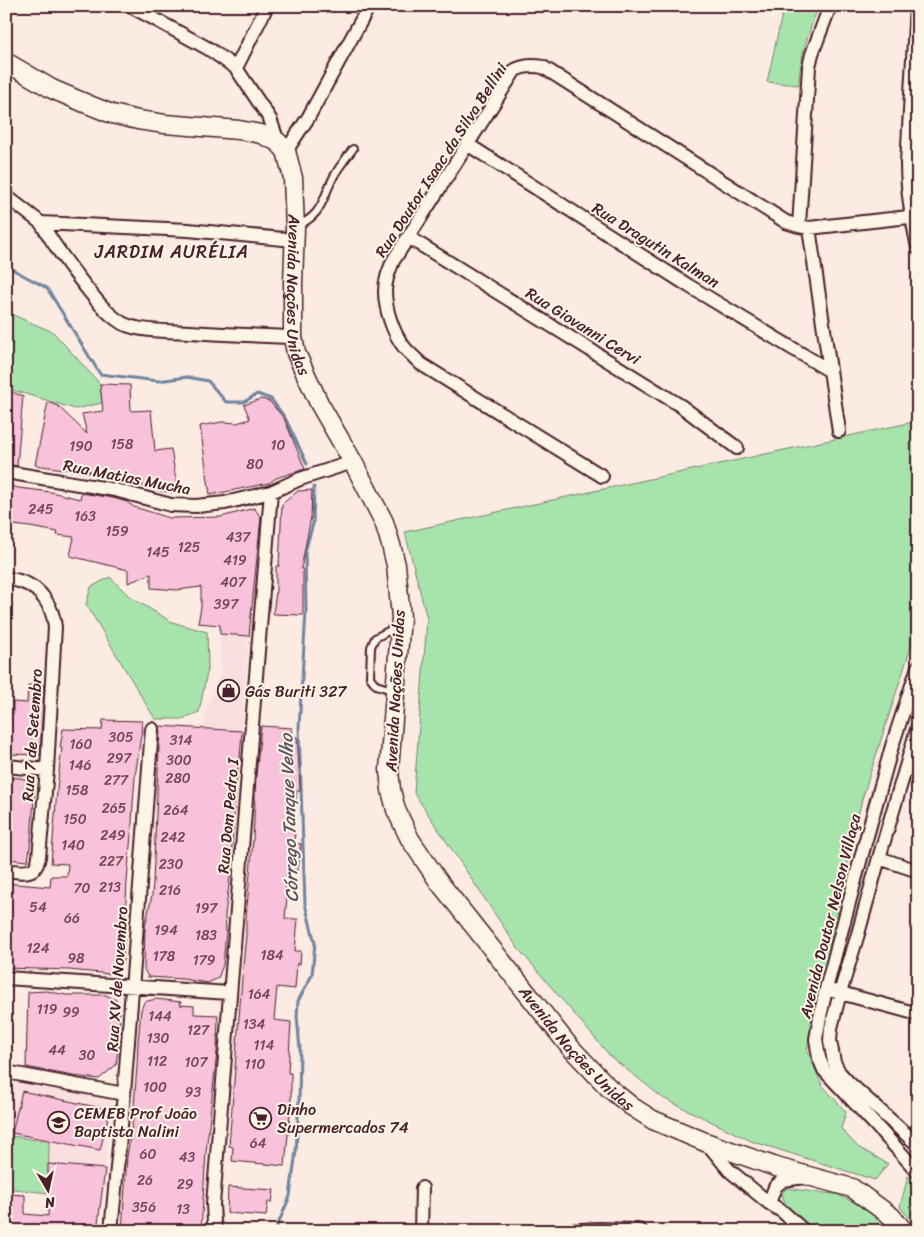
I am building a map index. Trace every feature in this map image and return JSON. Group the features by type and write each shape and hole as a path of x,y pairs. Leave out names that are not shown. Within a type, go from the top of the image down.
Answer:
{"street":[{"path":"130,6 152,11 236,68 270,119 282,146"},
{"path":"236,68 267,6"},
{"path":"282,146 308,118 369,6"},
{"path":"830,6 809,67 804,227 830,371 838,431"},
{"path":"916,6 907,188 914,216 918,248"},
{"path":"6,62 52,88 112,114 165,124 239,130 261,134 282,146"},
{"name":"Rua Doutor Isaac da Silva Bellini","path":"602,476 420,364 396,335 389,313 385,292 387,277 393,261 515,70 529,65 543,68 786,222 804,227"},
{"name":"Rua Dragutin Kalman","path":"467,144 689,286 830,371"},
{"name":"Avenida Nações Unidas","path":"282,146 292,178 295,234 293,337 296,353 319,402 384,522 396,565 402,617 389,770 396,810 410,839 439,882 569,1046 609,1088 631,1106 653,1120 705,1142 776,1167 852,1188 891,1216 904,1231"},
{"path":"6,196 41,223 62,257 93,296 108,314 124,324 138,328 166,331 293,337"},
{"path":"804,227 914,216"},
{"path":"41,223 295,234"},
{"name":"Rua Giovanni Cervi","path":"408,237 681,406 737,448"},
{"path":"271,492 300,479 353,462"},
{"name":"Rua Matias Mucha","path":"6,472 116,490 170,505 196,506 225,503 271,492"},
{"name":"Rua Dom Pedro I","path":"216,1231 213,1204 271,492"},
{"name":"Rua 7 de Setembro","path":"6,578 21,581 40,593 49,605 54,617 55,626 47,770 39,857 36,866 32,870 26,872 6,870"},
{"name":"Avenida Doutor Nelson Villaça","path":"918,666 892,746 826,989 816,1039 818,1058 824,1070 918,1172"},
{"name":"Avenida Doutor Nelson Villaça","path":"918,726 840,992 831,1028 830,1041 834,1062 839,1072 918,1145"},
{"name":"Rua XV de Novembro","path":"111,1231 124,1094 152,729"},
{"path":"6,766 47,770"},
{"path":"879,858 918,871"},
{"path":"6,978 229,993"},
{"path":"826,989 918,1014"},
{"path":"6,1072 124,1094"},
{"path":"705,1142 729,1170 804,1231"},
{"path":"769,1203 775,1187 783,1180 811,1176"},
{"path":"421,1231 422,1188"},
{"path":"562,1231 598,1229 641,1231"}],"lane":[{"path":"295,234 321,206 334,177 353,148"},
{"path":"395,691 376,685 370,677 371,646 376,638 401,624"}],"shaded area":[{"name":"Gás Buriti 327","path":"220,634 249,636 242,731 204,728 207,707 220,675"},
{"name":"CEMEB Prof João Baptista Nalini","path":"8,1078 111,1098 105,1169 48,1164 49,1142 6,1135"}],"green space":[{"path":"784,6 819,6 805,45 799,85 767,82"},
{"path":"6,312 53,332 100,384 102,403 75,409 6,388"},
{"path":"918,421 918,625 862,799 807,1049 822,1085 846,1112 841,1129 858,1147 888,1164 875,1180 751,1141 663,1098 611,1057 517,947 414,793 427,619 405,532"},
{"path":"110,577 130,597 172,622 207,632 208,668 199,712 182,719 155,719 86,604 91,587"},
{"path":"6,1135 49,1142 48,1193 6,1188"},
{"path":"908,1176 918,1184 918,1228 900,1207"},
{"path":"787,1188 836,1194 868,1209 887,1231 815,1231 785,1204 782,1193"}],"building":[{"path":"100,384 130,385 131,411 151,410 155,451 171,449 178,493 161,491 87,470 92,473 35,465 48,402 58,406 87,434 82,414 103,411"},
{"path":"6,390 23,396 17,466 6,464"},
{"path":"261,399 269,401 284,418 305,469 276,478 269,483 210,495 200,426 222,422 237,423 250,419 244,405"},
{"path":"6,485 80,499 81,493 113,498 127,502 134,507 170,518 221,517 254,508 261,517 249,636 220,634 220,625 198,623 201,607 201,587 177,590 151,588 151,574 128,583 128,570 70,556 74,537 57,535 58,532 6,524"},
{"path":"312,490 311,517 301,569 303,569 303,615 273,614 276,591 276,566 279,566 282,504 298,491"},
{"path":"28,685 44,685 40,755 6,754 6,713 13,714 13,702 27,703"},
{"path":"103,720 142,721 135,777 123,961 118,970 111,974 69,970 6,968 6,883 50,887 51,876 67,876 68,864 51,863 63,729 102,730"},
{"path":"160,726 242,731 225,915 226,932 223,965 218,978 208,983 148,977 144,969 145,927 153,882"},
{"path":"261,726 292,728 291,737 297,737 299,766 300,791 297,791 292,829 295,830 294,843 301,844 298,870 287,870 285,919 298,919 295,951 301,951 300,964 297,963 295,989 277,987 274,1020 291,1022 288,1073 291,1073 291,1102 285,1166 232,1161 233,1147 229,1146"},
{"path":"6,777 28,780 35,785 28,861 7,859 9,826 6,825"},
{"path":"47,991 66,995 106,995 116,1000 119,1009 120,1034 116,1065 99,1079 26,1067 28,992"},
{"path":"156,999 181,1002 180,1005 194,1006 194,1014 218,1015 217,1052 206,1152 201,1231 122,1231 141,1010 144,1002"},
{"path":"22,1091 110,1110 100,1150 12,1133"},
{"path":"48,1164 105,1169 97,1231 6,1231 6,1194 25,1195 25,1214 48,1216"},
{"path":"228,1187 274,1190 272,1202 268,1202 266,1216 227,1213"}],"waterway":[{"name":"Córrego Tanque Velho","path":"6,266 47,288 100,374 158,381 187,377 208,381 226,402 244,402 257,394 271,399 285,418 307,464"},
{"name":"Córrego Tanque Velho","path":"275,1231 290,1196 296,1151 299,1101 300,1049 297,1017 298,1001 312,975 315,943 305,904 299,728 306,611 305,551 313,524 314,487"}],"place":[{"name":"Gás Buriti 327","path":"229,691"},
{"name":"Dinho Supermercados 74","path":"261,1118"},
{"name":"CEMEB Prof João Baptista Nalini","path":"58,1122"}],"district":[{"name":"JARDIM AURÉLIA","path":"172,252"}]}
